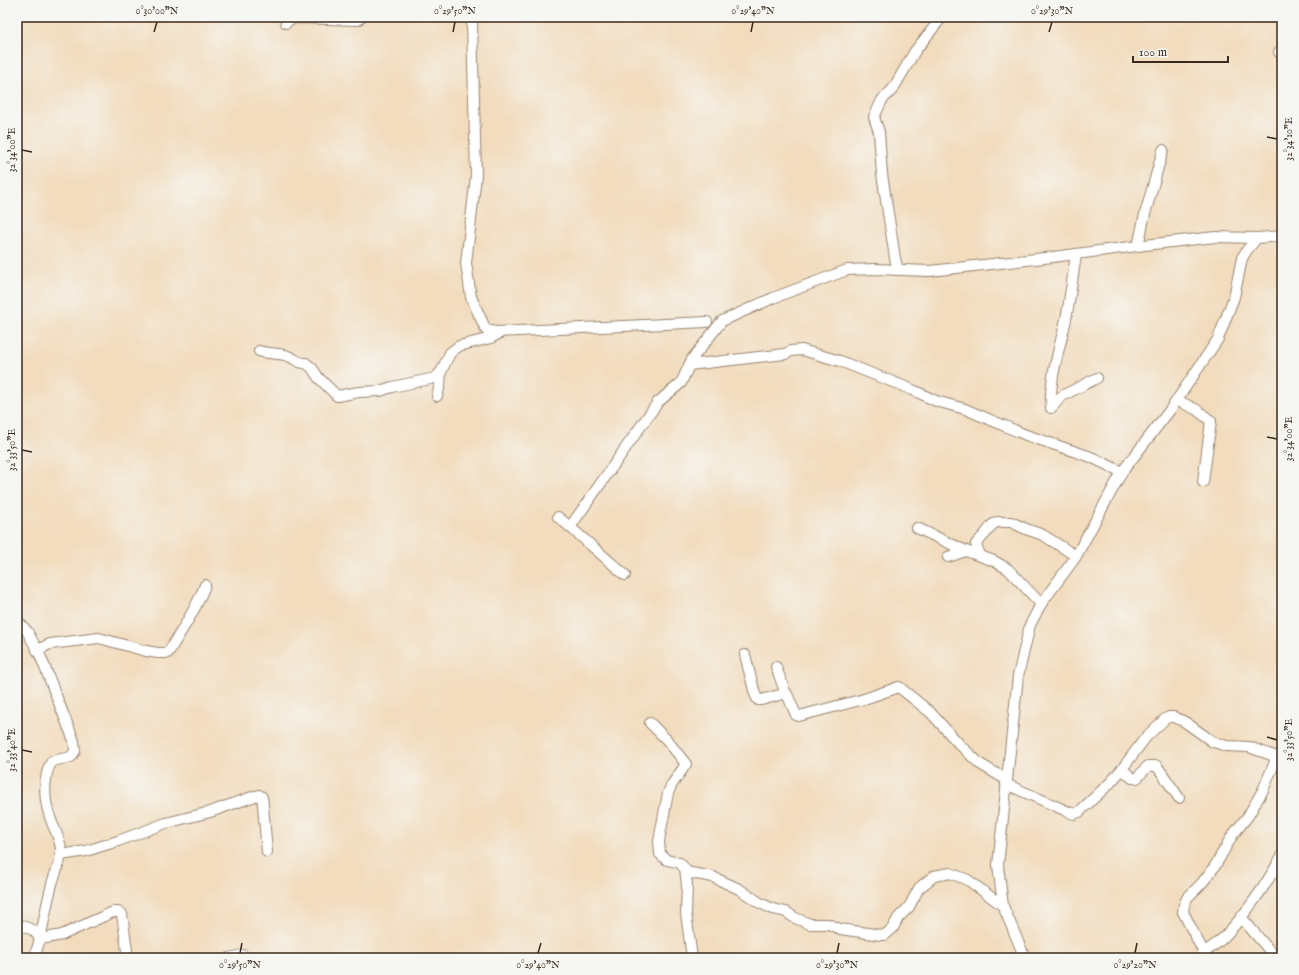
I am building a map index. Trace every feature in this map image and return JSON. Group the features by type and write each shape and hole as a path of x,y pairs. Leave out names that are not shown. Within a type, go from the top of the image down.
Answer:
{"street":[{"path":"286,23 290,19 299,18 358,20 361,17"},
{"path":"470,17 472,23 476,176 466,263 471,297 486,330 496,332 707,322"},
{"path":"898,270 882,174 879,132 874,117 880,104 893,89 915,51 942,17"},
{"path":"1138,246 1145,214 1163,150"},
{"path":"570,527 658,402 681,383 692,359 722,321 773,298 847,270 874,269 930,271 1215,237 1257,238 1282,236"},
{"path":"1025,958 1003,906 998,865 1018,676 1030,625 1041,604 1076,556 1122,472 1177,400 1218,338 1234,297 1242,258 1257,238"},
{"path":"1076,254 1066,318 1050,396 1051,408 1062,396 1097,378"},
{"path":"259,351 288,356 300,364 306,363 337,396 359,392 380,391 435,378 441,372 450,353 459,346 491,338 500,333 496,332"},
{"path":"689,365 784,354 790,351 802,350 812,352 853,366 936,400 965,408 1026,435 1091,457 1122,472"},
{"path":"437,396 441,372"},
{"path":"1177,400 1197,410 1211,421 1203,482"},
{"path":"558,517 625,575"},
{"path":"980,555 976,544 992,525 997,522 1011,522 1026,530 1043,535 1076,556"},
{"path":"917,528 966,551 980,555 1008,569 1041,604"},
{"path":"948,557 966,551"},
{"path":"37,650 50,644 99,638 146,651 168,653 191,615 205,585"},
{"path":"17,620 27,631 37,650 74,741 75,752 72,757 52,761 48,768 46,778 48,814 61,846 61,855 47,900 41,940 33,958"},
{"path":"745,655 755,694 758,700 786,694"},
{"path":"776,667 796,715 802,716 864,699 899,687 930,712 980,764 1007,782 1074,814 1079,812 1098,795 1122,770 1146,737 1169,717 1174,717 1185,722 1213,742 1227,746 1249,747 1278,757 1263,790 1248,816 1232,836 1215,866 1202,883 1187,898 1184,905 1184,912 1204,955 1223,938 1248,910 1272,875 1282,856"},
{"path":"650,723 667,740 686,764 668,793 659,840 660,854 667,860 680,863 686,872 686,913 692,958"},
{"path":"1122,770 1132,778 1136,778 1148,766 1157,766 1179,798"},
{"path":"61,855 86,851 166,823 210,812 259,795 262,797 267,852"},
{"path":"686,872 713,877 740,889 760,903 773,909 786,912 795,918 810,924 828,924 840,929 881,935 885,935 893,928 898,918 909,907 919,888 934,876 950,873 968,880 1003,906"},
{"path":"41,940 62,935 113,912 118,912 122,914 128,958"},
{"path":"1241,917 1276,958"},
{"path":"17,924 33,930 41,940"},
{"path":"229,958 243,955"}]}
